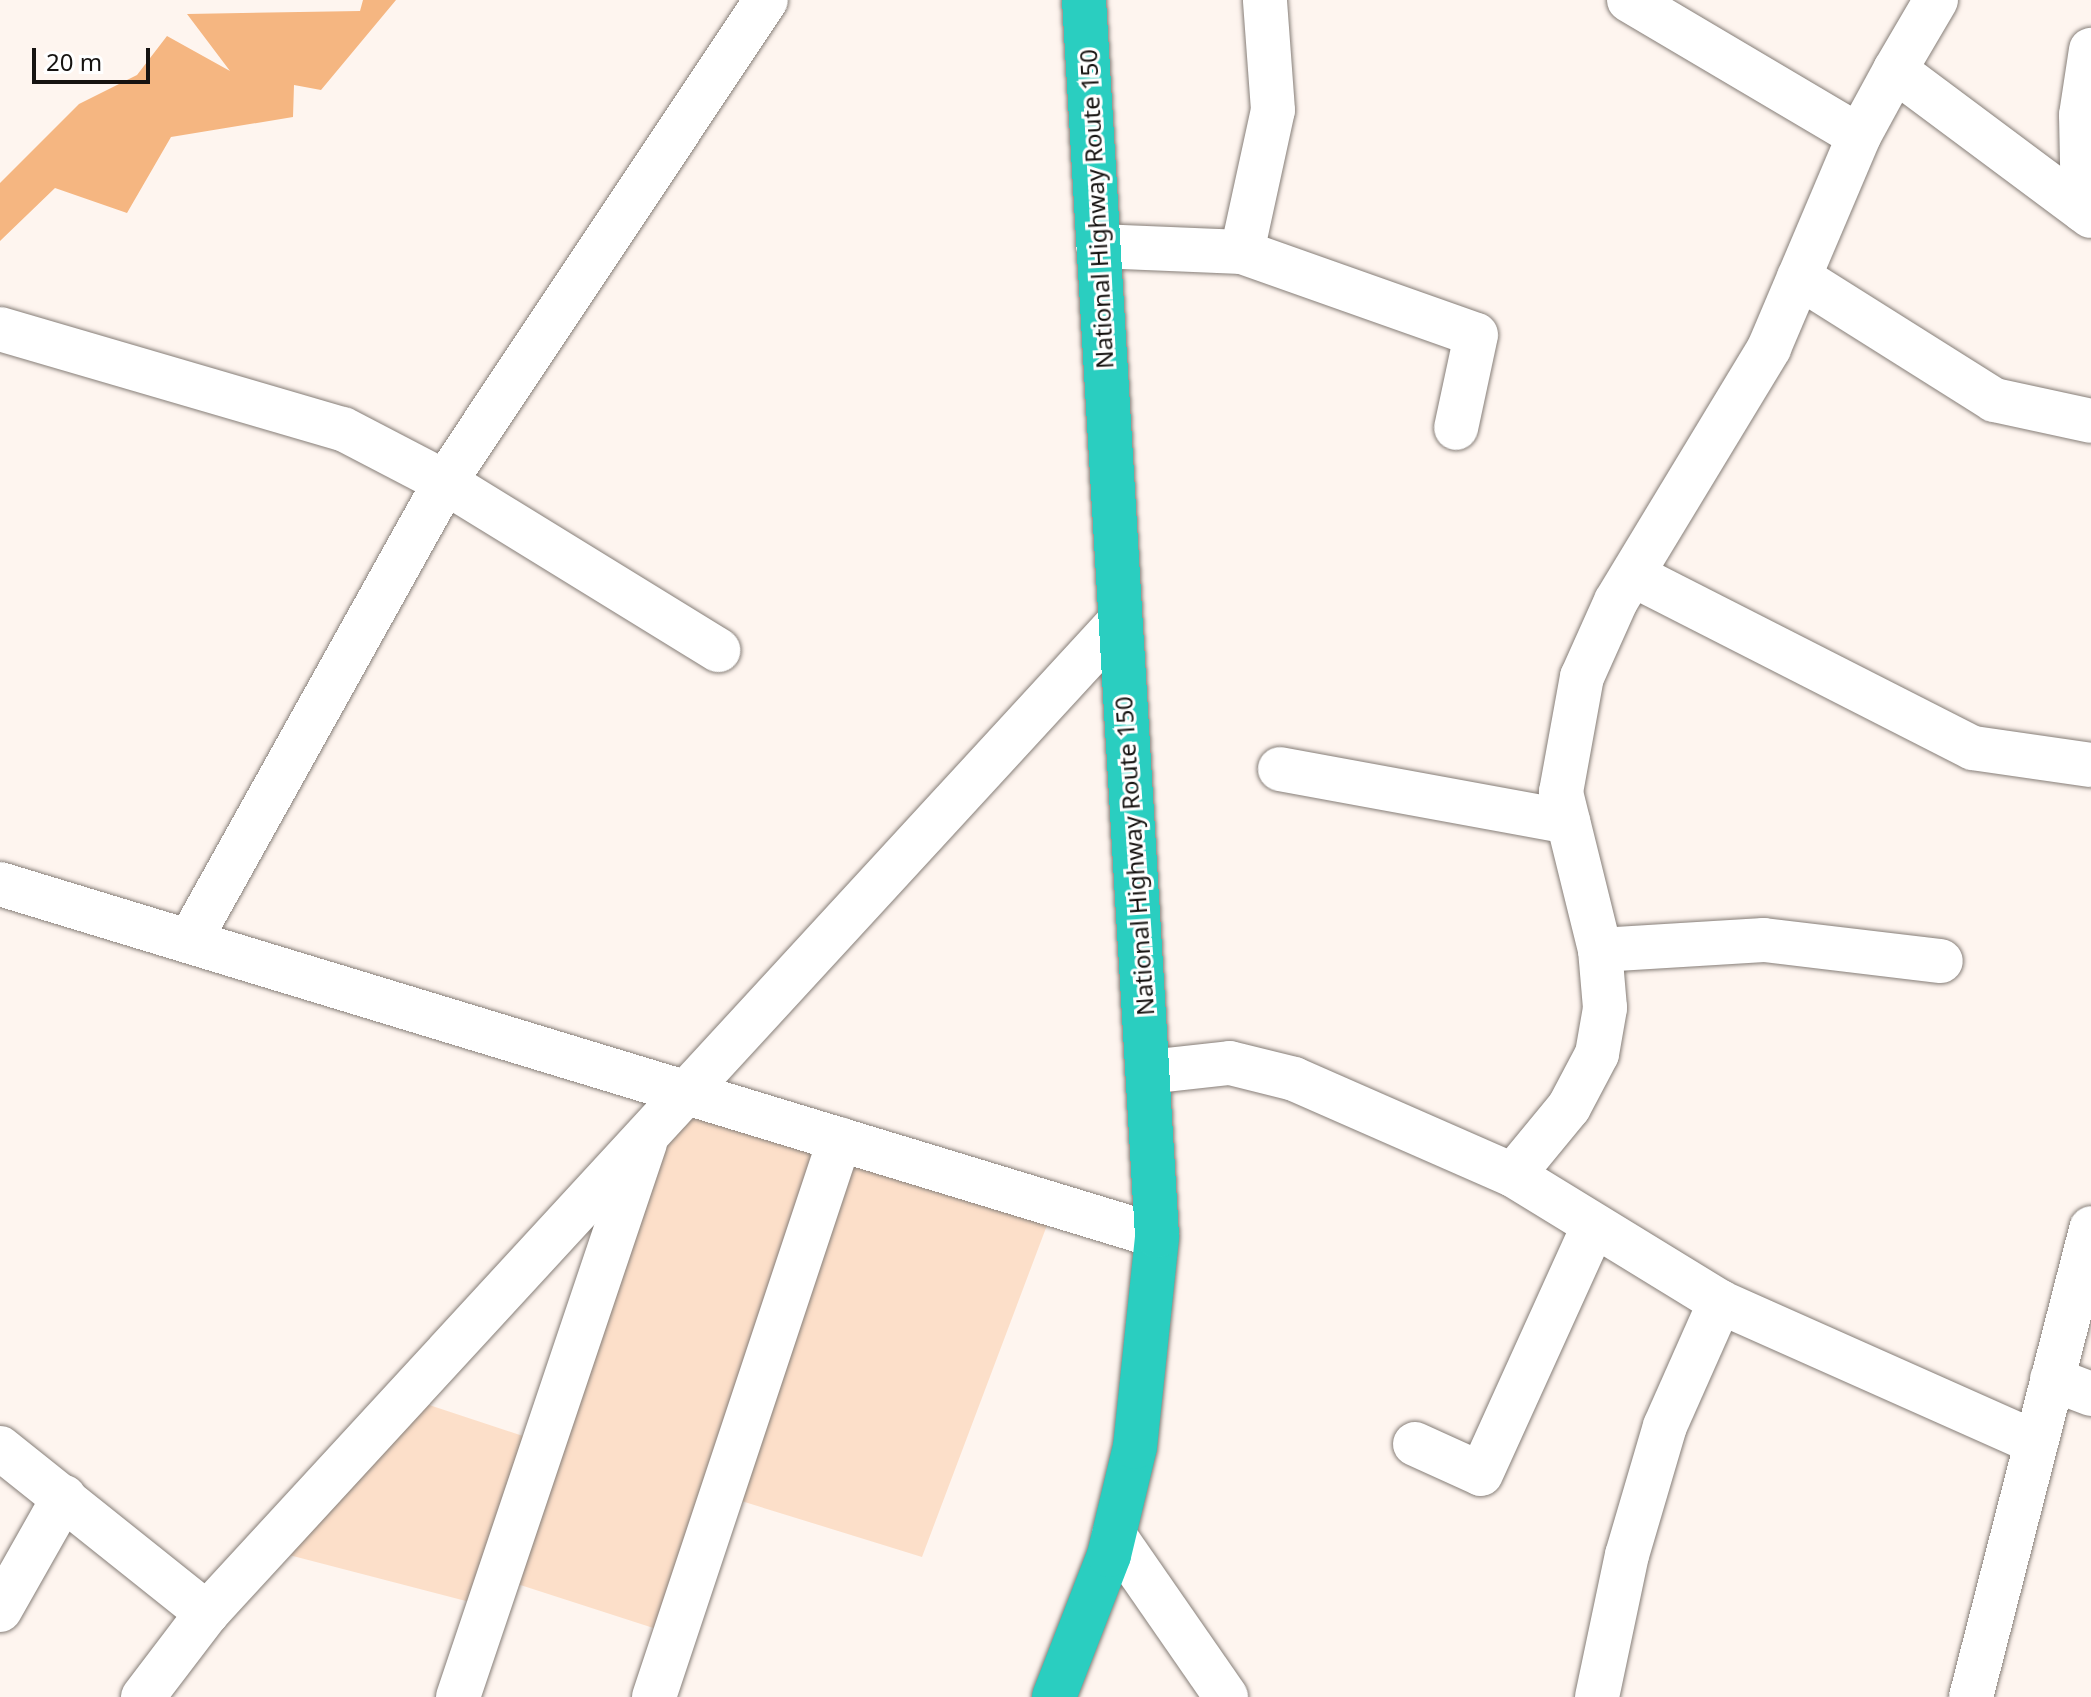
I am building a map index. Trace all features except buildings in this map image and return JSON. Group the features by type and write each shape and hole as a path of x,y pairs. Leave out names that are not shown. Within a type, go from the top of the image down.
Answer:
{"highway":[{"name":"National Highway Route 150","path":"1054,1697 1114,1535 1152,1329 1157,1236 1084,0"}],"street":[{"path":"190,940 445,482 766,0"},
{"path":"1242,252 1273,110 1265,0"},
{"path":"1629,0 1859,136"},
{"path":"1513,1175 1569,1107 1597,1054 1605,1008 1600,950 1561,792 1582,677 1633,575 1712,451 1799,277 1859,136 1936,0"},
{"path":"2087,213 2082,102 2091,50"},
{"path":"1895,70 2087,213"},
{"path":"1098,246 1242,252 1476,335 1456,428"},
{"path":"1799,277 1994,400 2091,421"},
{"path":"0,329 343,429 445,482 718,650"},
{"path":"1633,575 1973,748 2091,765"},
{"path":"143,1697 207,1613 683,1091 1120,621"},
{"path":"1280,769 1568,822"},
{"path":"0,884 1157,1236"},
{"path":"1600,950 1764,940 1941,961"},
{"path":"1148,1072 1230,1063 1294,1079 1513,1175 1720,1302 2036,1443"},
{"path":"458,1697 651,1126"},
{"path":"654,1697 840,1139"},
{"path":"1415,1444 1481,1474 1594,1225"},
{"path":"1971,1697 2036,1443 2072,1386 2091,1228"},
{"path":"1597,1697 1627,1555 1665,1426 1720,1302"},
{"path":"0,1448 207,1613"},
{"path":"0,1610 64,1497"},
{"path":"1114,1535 1226,1697"}],"shaded area":[{"path":"363,0 396,0 321,90 294,85 293,117 171,137 127,213 55,188 0,241 0,183 79,104 137,75 167,36 230,71 187,14 360,11"},
{"path":"683,1091 1055,1204 922,1557 722,1495 675,1635 499,1578 489,1607 266,1549 405,1397 544,1443"}]}
